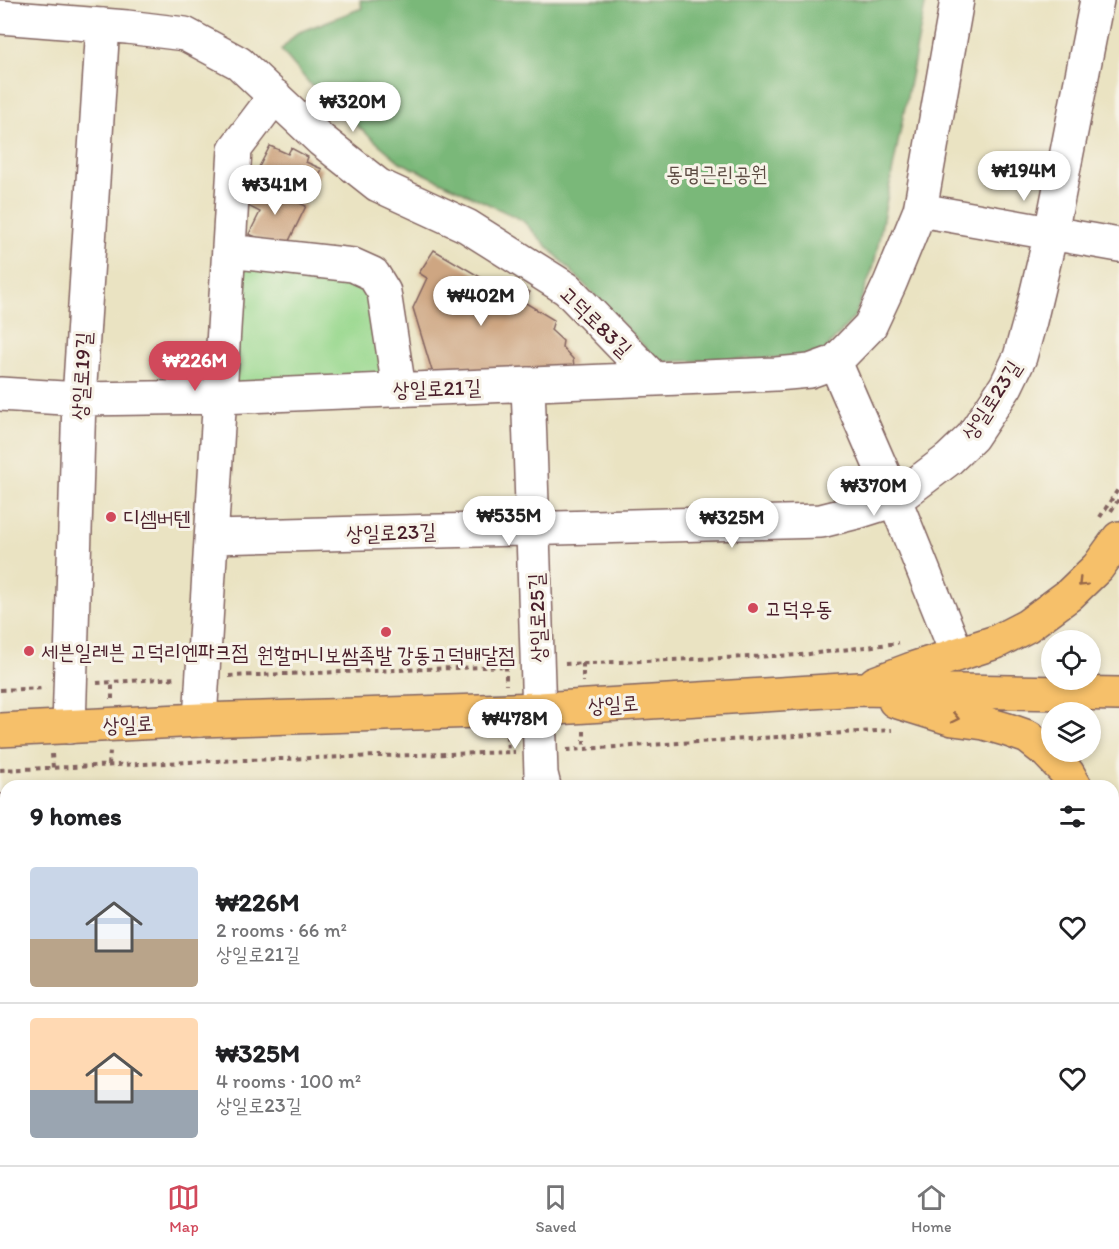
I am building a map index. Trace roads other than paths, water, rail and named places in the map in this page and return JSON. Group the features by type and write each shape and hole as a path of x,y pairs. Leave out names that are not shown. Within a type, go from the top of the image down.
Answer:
{"main road":[{"path":"859,689 996,642 1028,626 1069,595 1098,567 1107,532"},
{"path":"859,689 953,719 984,723 1028,737 1047,752 1072,780"},
{"name":"상일로","path":"0,730 200,720 540,709 859,689 1119,694"}],"street":[{"path":"654,379 810,371 835,362 870,326 920,210 957,0"},
{"name":"상일로23길","path":"212,537 821,521 895,500 949,459 972,437 1006,386 1020,357 1051,233 1097,0"},
{"name":"고덕로83길","path":"0,17 185,34 239,63 321,140 378,185 467,226 567,289 654,379"},
{"name":"상일로19길","path":"69,727 79,399 103,25"},
{"path":"200,720 235,149 275,96"},
{"path":"920,210 1119,244"},
{"path":"229,251 353,265 373,274 384,292 399,389"},
{"path":"835,362 895,500 957,654"},
{"name":"상일로21길","path":"0,394 79,399 220,397 654,379"},
{"name":"상일로25길","path":"528,384 542,780"}],"place":[{"name":"디셈버텐","path":"111,517"},
{"name":"고덕우동","path":"753,608"},
{"name":"원할머니보쌈족발 강동고덕배달점","path":"386,632"},
{"name":"세븐일레븐 고덕리엔파크점","path":"29,651"}],"park label":[{"name":"동명근린공원","path":"717,173"}]}
